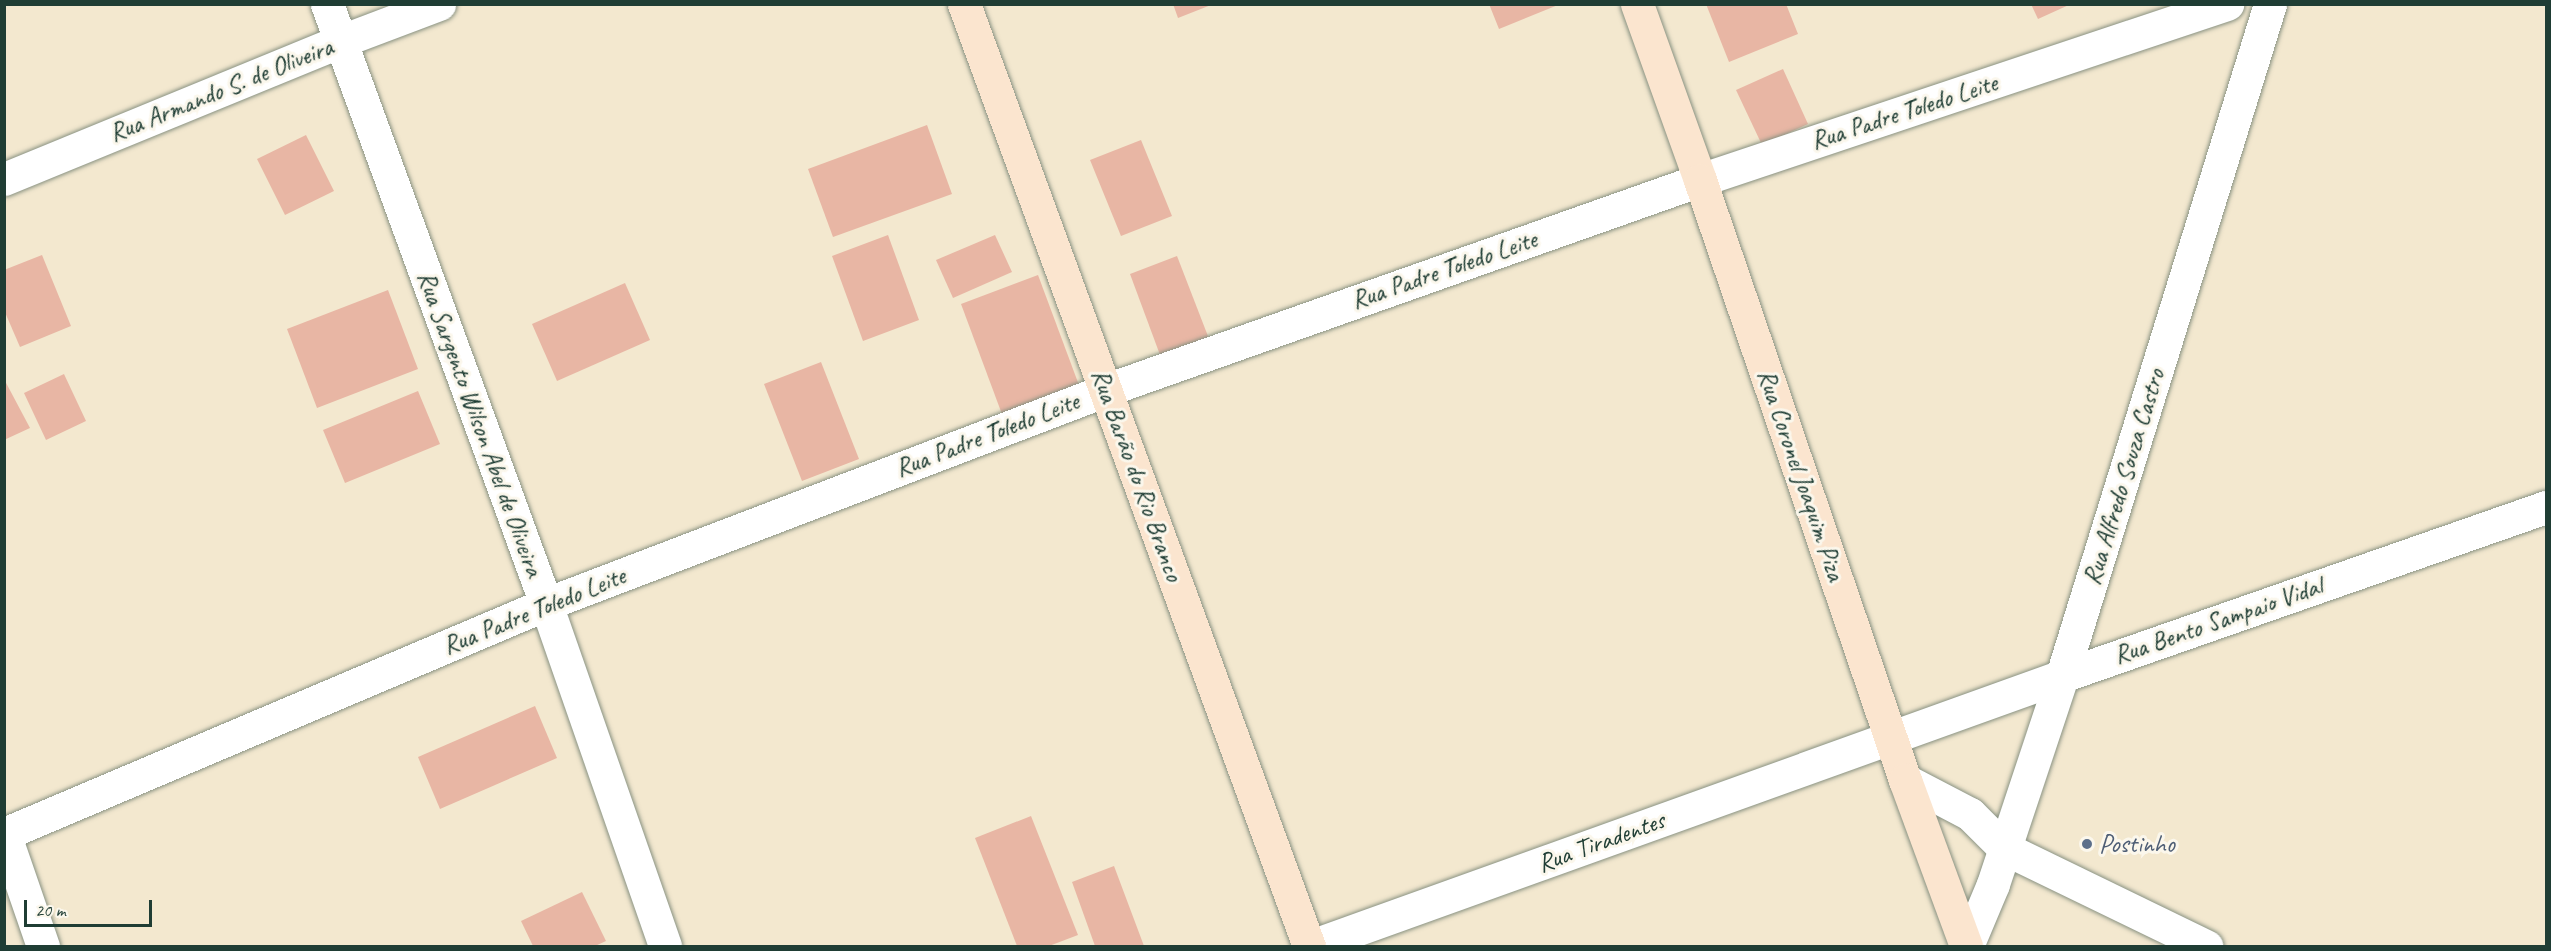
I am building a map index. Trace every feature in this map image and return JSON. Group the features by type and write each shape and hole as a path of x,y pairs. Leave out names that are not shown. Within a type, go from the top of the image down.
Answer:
{"main road":[{"name":"Rua Barão do Rio Branco","path":"964,4 1310,946"},
{"name":"Rua Coronel Joaquim Piza","path":"1637,4 1700,180 1905,780 1966,946"}],"street":[{"name":"Rua Sargento Wilson Abel de Oliveira","path":"327,4 546,604 665,946"},
{"name":"Rua Armando S. de Oliveira","path":"4,178 341,41 439,4"},
{"name":"Rua Padre Toledo Leite","path":"5,834 546,604 1106,390 1700,180 2227,4"},
{"name":"Rua Alfredo Souza Castro","path":"1966,946 1993,884 2062,676 2270,4"},
{"name":"Rua Bento Sampaio Vidal","path":"1891,738 2547,507"},
{"name":"Rua Tiradentes","path":"1310,946 1891,738"},
{"path":"1905,780 1970,814 2004,848 2206,946"},
{"path":"5,834 43,946"}],"building":[{"path":"1173,4 1211,4 1211,5 1178,18"},
{"path":"1489,4 1558,4 1558,5 1499,29"},
{"path":"1706,4 1786,4 1798,34 1729,62"},
{"path":"2031,4 2071,4 2038,19"},
{"path":"1783,69 1808,124 1762,145 1736,90"},
{"path":"927,125 952,194 833,237 808,169"},
{"path":"306,135 334,191 285,215 257,159"},
{"path":"1141,140 1172,216 1121,236 1090,160"},
{"path":"888,235 919,320 863,341 832,256"},
{"path":"995,235 1012,272 953,298 936,260"},
{"path":"42,255 71,326 20,347 4,310 4,270"},
{"path":"1177,256 1211,344 1163,363 1130,274"},
{"path":"1038,275 1083,396 1006,425 961,304"},
{"path":"625,283 650,340 557,381 532,324"},
{"path":"388,290 418,369 317,408 287,329"},
{"path":"821,362 859,459 802,481 764,384"},
{"path":"64,374 86,421 46,440 24,393"},
{"path":"4,379 30,428 4,440"},
{"path":"418,391 440,444 345,483 323,430"},
{"path":"535,706 557,758 440,809 418,757"},
{"path":"1031,816 1078,935 1049,946 1017,946 975,838"},
{"path":"1114,866 1144,946 1095,946 1072,882"},
{"path":"582,892 606,941 595,946 533,946 521,921"}],"place":[{"name":"Postinho","path":"2087,844"}]}
